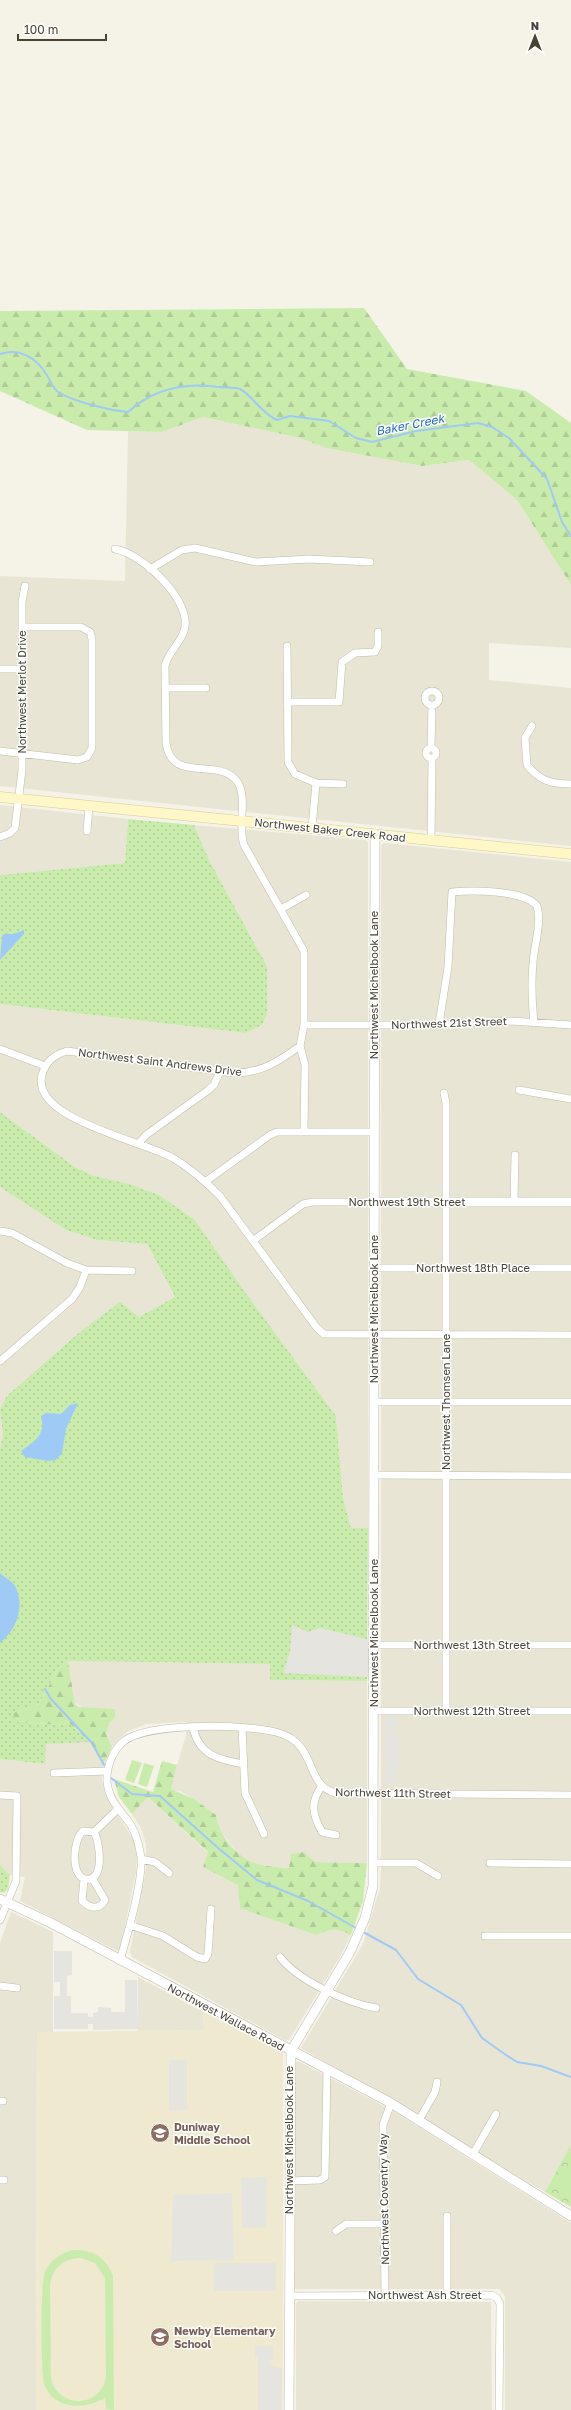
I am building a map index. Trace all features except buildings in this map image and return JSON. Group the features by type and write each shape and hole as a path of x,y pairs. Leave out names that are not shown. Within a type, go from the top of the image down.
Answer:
{"main road":[{"name":"Northwest Baker Creek Road","path":"0,797 571,854"}],"street":[{"path":"150,569 175,553 195,548 256,562 309,558 370,562"},
{"path":"115,549 137,556 174,593 185,616 184,632 166,659 166,743 171,758 184,767 222,771 231,775 240,786 242,795 240,821 244,846 304,951 304,1025 300,1046 305,1065 304,1132"},
{"name":"Northwest Merlot Drive","path":"0,837 10,833 14,828 19,799 22,754 22,602 25,586"},
{"path":"0,751 78,760 87,757 92,748 92,639 90,632 81,627 22,627"},
{"path":"287,702 339,702 342,662 355,654 375,652 378,646 378,632"},
{"path":"287,646 288,762 295,774 316,783 343,784"},
{"path":"0,669 22,669"},
{"path":"165,688 206,688"},
{"path":"431,840 432,758 436,753 431,748 432,705"},
{"path":"532,726 526,738 527,765 542,779 548,782 571,784"},
{"path":"312,828 316,783"},
{"path":"87,831 89,806"},
{"name":"Northwest Michelbook Lane","path":"289,2410 289,2181 291,2051 350,1952 365,1918 373,1886 375,1475 375,834"},
{"path":"439,1024 448,967 452,892 468,890 526,897 537,906 539,918 534,952 532,989 534,1022"},
{"path":"281,909 306,896"},
{"name":"Northwest 21st Street","path":"304,1025 439,1024 477,1022 534,1022 571,1025"},
{"name":"Northwest Saint Andrews Drive","path":"45,1066 51,1058 58,1054 75,1051 220,1071 250,1073 265,1069 300,1046"},
{"path":"0,1049 45,1066 41,1084 49,1100 57,1109 92,1127 139,1143 173,1158 205,1182 220,1196 254,1240 320,1331 333,1335 571,1335"},
{"path":"139,1143 146,1134 207,1091 214,1084 220,1071"},
{"path":"519,1090 571,1098"},
{"name":"Northwest Thomsen Lane","path":"444,1093 446,1103 446,1711"},
{"path":"205,1182 270,1134 277,1132 374,1132"},
{"path":"514,1202 515,1155"},
{"name":"Northwest 19th Street","path":"254,1240 303,1204 313,1202 571,1202"},
{"path":"0,1231 12,1233 67,1263 86,1270 132,1271"},
{"name":"Northwest 18th Place","path":"374,1268 571,1268"},
{"path":"0,1361 72,1299 80,1287 86,1270"},
{"path":"374,1402 571,1402"},
{"path":"375,1475 571,1476"},
{"name":"Northwest 13th Street","path":"374,1645 571,1645"},
{"name":"Northwest 12th Street","path":"373,1711 571,1710"},
{"path":"193,1727 195,1741 206,1752 232,1762 244,1764"},
{"name":"Northwest 11th Street","path":"120,1961 130,1925 141,1859 134,1831 118,1809 109,1793 108,1771 117,1749 125,1741 136,1735 149,1731 193,1727 242,1728 278,1733 291,1739 306,1754 312,1772 322,1786 336,1793 571,1795"},
{"path":"242,1728 246,1793 264,1834"},
{"path":"54,1773 108,1771"},
{"path":"322,1786 314,1800 314,1808 322,1832 336,1835"},
{"path":"0,1795 17,1796 16,1881 4,1901 0,1920"},
{"path":"92,1878 105,1900 101,1906 87,1906 82,1901 84,1879 78,1872 76,1866 75,1840 83,1831 94,1832 118,1809"},
{"path":"92,1878 97,1870 101,1856 94,1832"},
{"path":"141,1859 155,1862 169,1873"},
{"path":"373,1863 416,1863 438,1876"},
{"path":"490,1863 571,1864"},
{"path":"84,1879 92,1878"},
{"name":"Northwest Wallace Road","path":"4,1901 391,2103 571,2216"},
{"path":"130,1925 153,1932 197,1957 205,1959 208,1954 211,1910"},
{"path":"485,1936 571,1936"},
{"path":"280,1957 288,1968 328,1990 354,2002 376,2008"},
{"path":"0,1986 17,1988"},
{"path":"289,2181 320,2180 325,2177 328,2070"},
{"path":"419,2120 435,2092 437,2082"},
{"name":"Northwest Coventry Way","path":"384,2295 383,2125 391,2103"},
{"path":"473,2154 496,2114"},
{"path":"447,2216 448,2296"},
{"path":"336,2231 346,2224 384,2224"},
{"name":"Northwest Ash Street","path":"289,2296 491,2295 497,2298 500,2304 499,2410"}],"shaded area":[{"path":"203,417 300,438 326,448 422,466 469,460 517,500 571,585 571,648 489,643 489,680 571,688 571,846 0,786 0,576 125,581 128,431 162,432"},
{"path":"0,805 128,819 125,863 0,875"},
{"path":"194,825 365,840 368,843 368,1528 351,1528 343,1498 336,1416 242,1288 159,1195 130,1184 94,1176 75,1167 0,1112 0,1004 246,1033 262,1025 267,966 210,862"},
{"path":"385,843 571,862 571,2144 545,2192 301,2048 363,1944 380,1888 381,845"},
{"path":"0,1187 66,1230 97,1240 147,1244 175,1298 139,1317 0,1410"},
{"path":"0,1410 3,1435 0,1448"},
{"path":"292,1625 308,1632 320,1628 371,1640 368,1677 283,1673 290,1652"},
{"path":"68,1661 271,1664 270,1680 367,1681 367,1863 315,1862 291,1854 289,1868 258,1865 239,1855 218,1828 216,1815 182,1792 170,1789 186,1735 186,1722 147,1724 128,1731 112,1747 106,1734 110,1722 75,1703"},
{"path":"389,1716 395,1716 395,1734 399,1739 399,1770 395,1770 396,1785 386,1785 385,1724"},
{"path":"54,1742 90,1742 103,1765 102,1781 106,1795 134,1841 137,1855 136,1872 120,1950 117,1951 20,1901 25,1877 10,1875 0,1865 0,1759 45,1764 46,1744"},
{"path":"149,1798 208,1853 203,1867 227,1877 315,1935 331,1928 343,1930 351,1935 339,1958 289,2040 286,2041 132,1957 130,1952 146,1870 146,1844 141,1828 132,1814 146,1799"},
{"path":"11,1912 53,1932 53,2032 37,2032 36,2410 0,2410 0,1943"},
{"path":"54,1951 72,1951 72,1975 67,1976 67,1996 71,1996 71,2013 88,2013 88,2017 93,2017 93,2013 98,2012 98,2007 111,2008 111,2012 125,2012 125,1980 137,1980 138,2029 93,2030 93,2024 88,2024 88,2029 54,2029 54,1996 60,1996 60,1982 54,1982"},
{"path":"138,1977 203,2012 203,2030 138,2031"},
{"path":"203,2012 283,2052 283,2410 36,2410 37,2032 203,2030"},
{"path":"169,2060 187,2060 187,2110 169,2111"},
{"path":"298,2061 395,2112 571,2223 571,2410 505,2410 505,2296 499,2289 296,2289 294,2287 295,2063"},
{"path":"267,2177 266,2227 242,2228 241,2178"},
{"path":"232,2193 234,2260 171,2261 173,2195"},
{"path":"214,2263 276,2263 276,2291 214,2291"},
{"path":"298,2301 491,2302 492,2410 296,2410 296,2304"},
{"path":"255,2346 273,2346 274,2359 268,2360 274,2367 282,2368 281,2410 258,2410 258,2357 255,2356"}],"green space":[{"path":"364,308 407,369 526,391 571,423 571,585 517,500 469,460 422,466 326,448 300,438 203,417 162,432 87,430 0,391 0,311"},
{"path":"128,819 194,825 210,862 267,966 267,1014 262,1025 246,1033 0,1004 0,875 125,863"},
{"path":"0,1112 75,1167 94,1176 130,1184 159,1195 195,1220 242,1288 336,1416 343,1498 351,1528 368,1528 367,1681 270,1680 270,1664 68,1661 58,1669 39,1704 14,1712 14,1721 58,1725 69,1723 90,1742 46,1744 45,1764 0,1759 0,1448 3,1435 0,1410 7,1396 80,1332 120,1302 139,1317 175,1297 147,1244 97,1240 66,1230 0,1187"},
{"path":"68,1661 75,1704 79,1707 115,1709 115,1717 110,1722 106,1734 112,1747 103,1765 90,1742 69,1723 58,1725 14,1721 13,1712 39,1704 58,1669"},
{"path":"132,1760 142,1763 134,1783 125,1780"},
{"path":"162,1761 177,1765 171,1789 194,1799 216,1815 221,1831 230,1845 243,1857 250,1861 265,1866 289,1868 291,1854 304,1852 315,1862 367,1863 363,1901 351,1935 342,1931 334,1930 325,1931 316,1935 240,1908 238,1885 203,1867 208,1852 149,1798 146,1799 132,1814 119,1797 114,1779 153,1792"},
{"path":"144,1763 154,1766 147,1787 138,1784"},
{"path":"0,1865 10,1875 8,1889 4,1893 0,1892"},
{"path":"571,2144 571,2207 545,2192"},
{"path":"564,2178 571,2182 571,2194 559,2186"},
{"path":"69,2251 86,2251 98,2256 107,2264 113,2276 114,2410 106,2409 105,2398 88,2405 79,2406 62,2403 49,2393 44,2384 42,2362 43,2280 45,2272 50,2264 60,2255","holes":["81,2258 95,2263 105,2278 106,2376 103,2387 97,2394 89,2399 80,2401 70,2400 62,2396 55,2388 51,2378 51,2279 56,2269 64,2262 69,2260"]}],"water":[{"path":"24,930 24,934 0,960 2,936 4,934 14,934"},
{"path":"78,1403 66,1429 62,1453 56,1460 48,1461 25,1457 21,1451 35,1441 41,1433 41,1416 46,1413 61,1414 70,1405"},
{"path":"0,1573 15,1586 20,1603 17,1618 11,1632 0,1643"}],"waterway":[{"name":"Baker Creek","path":"0,354 14,352 26,355 42,368 58,392 82,402 120,411 128,412 148,398 170,389 206,386 240,389 266,413 277,420 290,416 329,421 356,438 372,442 416,431 478,423 492,427 509,438 547,479 562,522 571,536"},
{"path":"45,1689 51,1699 92,1743 104,1765"},
{"path":"111,1778 132,1794 160,1796 217,1847 257,1880 308,1901 356,1928"},
{"path":"365,1933 396,1950 418,1979 461,2005 482,2038 506,2055 517,2062 541,2066 571,2077"}],"place":[{"name":"Duniway Middle School","path":"160,2133"},
{"name":"Newby Elementary School","path":"160,2337"}]}
